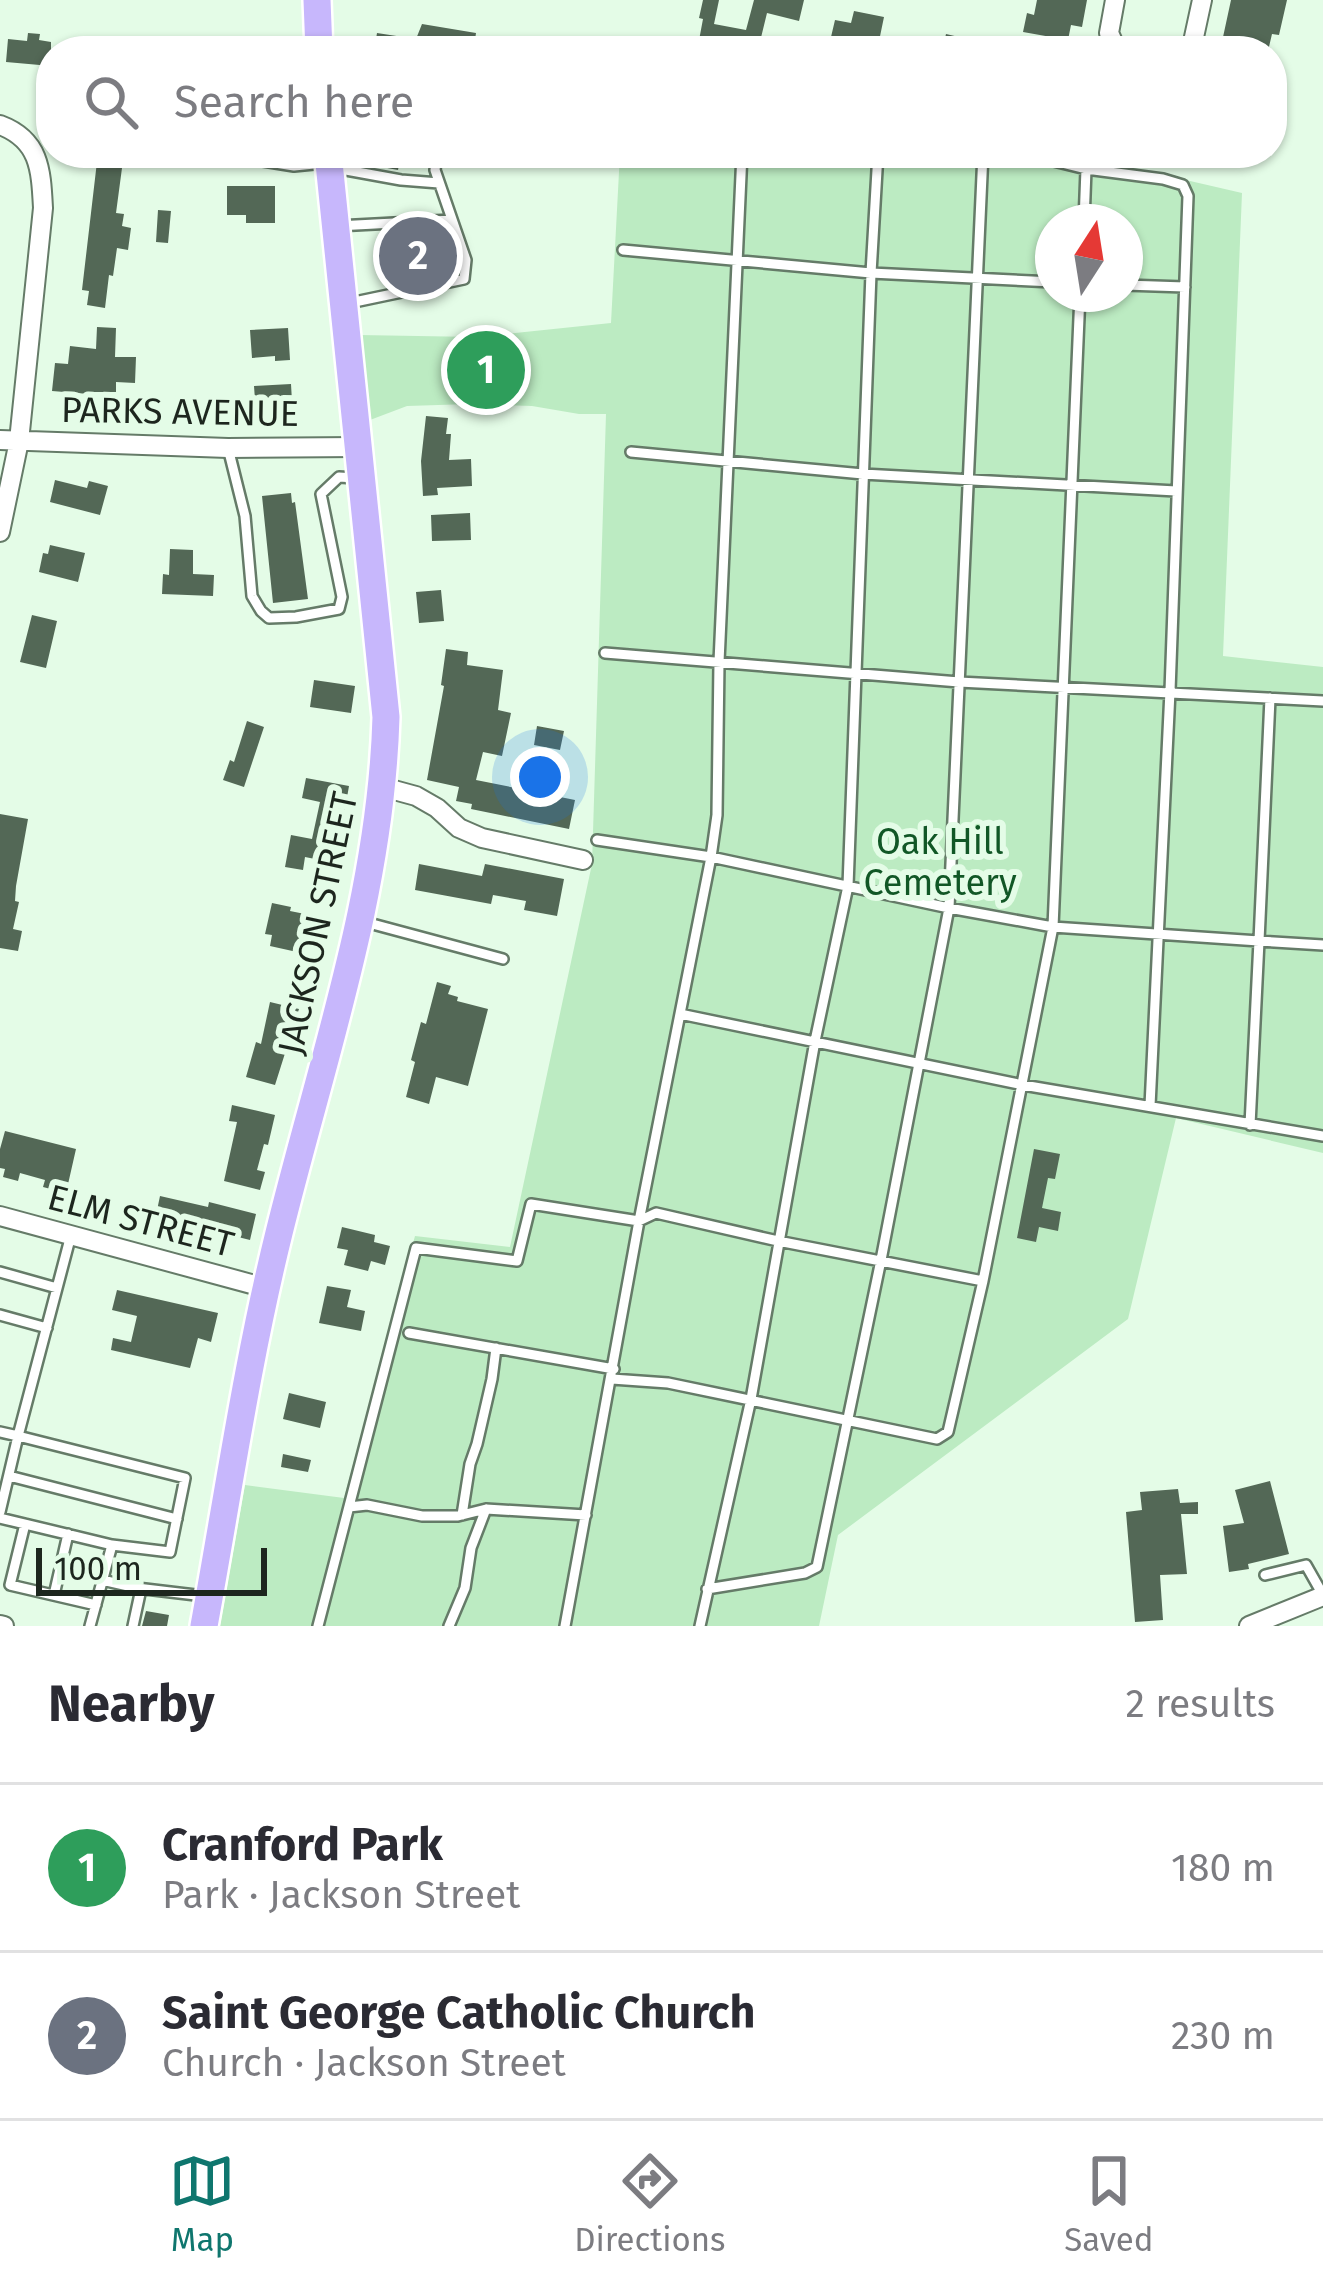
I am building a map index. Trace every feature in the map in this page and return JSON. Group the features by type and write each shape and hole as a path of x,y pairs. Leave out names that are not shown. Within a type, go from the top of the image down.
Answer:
{"main road":[{"path":"316,0 318,36"},
{"name":"JACKSON STREET","path":"204,1626 266,1288 360,921 382,787 386,717 330,168"}],"street":[{"path":"1110,36 1115,0"},
{"path":"1194,36 1202,0"},
{"path":"0,125 17,132 36,158"},
{"path":"0,532 43,208 39,168"},
{"name":"PARKS AVENUE","path":"9,441 359,447"},
{"path":"382,787 416,796 459,828 482,838 583,860"},
{"name":"ELM STREET","path":"0,1216 266,1288"},
{"path":"1249,1626 1323,1596"}],"lane":[{"path":"355,168 400,180 439,183"},
{"path":"343,304 464,279 466,260 435,168"},
{"path":"565,1626 717,815 718,662 741,168"},
{"path":"700,1626 751,1399 814,1041 848,886 877,168"},
{"path":"707,1589 805,1574 817,1567 881,1260 949,908 982,168"},
{"path":"1083,168 1163,179 1183,185 1189,196 1150,1106"},
{"path":"1085,204 1087,169"},
{"path":"337,226 451,220"},
{"path":"623,250 871,273 1035,281"},
{"path":"1143,286 1185,287"},
{"path":"409,1333 937,1439 948,1432 1053,927 1079,312"},
{"path":"228,448 245,516 253,596 269,618 339,609 342,597 321,494 339,477 362,478"},
{"path":"631,452 863,474 1176,491"},
{"path":"605,652 959,682 1323,701"},
{"path":"1250,1125 1270,698"},
{"path":"597,840 711,857 1053,927 1323,945"},
{"path":"360,921 503,959"},
{"path":"680,1014 1023,1085 1323,1136"},
{"path":"318,1626 416,1248 517,1261 530,1204 639,1221 656,1214 983,1281"},
{"path":"0,1432 18,1436 185,1478 170,1552 112,1545 0,1515 18,1436 71,1235"},
{"path":"0,1272 57,1288"},
{"path":"0,1315 47,1328"},
{"path":"462,1515 496,1348"},
{"path":"9,1476 177,1519"},
{"path":"349,1507 368,1505 422,1516 462,1515 486,1508 586,1515"},
{"path":"449,1626 465,1588 471,1548 486,1508"},
{"path":"25,1524 10,1585 95,1605"},
{"path":"54,1595 68,1534"},
{"path":"90,1626 112,1545"},
{"path":"1265,1575 1306,1565 1323,1596"},
{"path":"102,1580 210,1597"},
{"path":"133,1626 141,1589"}],"green space":[{"name":"Oak Hill Cemetery","path":"619,168 1134,168 1242,193 1223,656 1323,667 1323,1153 1176,1118 1128,1319 838,1535 819,1626 220,1626 245,1485 344,1498 415,1236 510,1247 592,864 606,414 470,404 407,406 370,420 359,335 476,337 611,323"}],"building":[{"path":"703,0 719,0 714,24 746,30 754,0 804,0 799,21 767,13 761,36 700,36 703,19 699,18"},
{"path":"1037,0 1087,0 1082,27 1071,25 1069,36 1023,32 1027,13 1034,15"},
{"path":"1231,0 1287,0 1279,35 1223,36"},
{"path":"854,11 884,17 880,36 831,36 835,20 851,23"},
{"path":"422,24 476,33 476,36 417,36"},
{"path":"28,33 40,34 36,36 36,65 6,62 8,39 27,41"},
{"path":"96,168 122,168 116,213 124,214 122,226 131,228 128,250 117,248 105,308 87,305 89,291 82,290"},
{"path":"227,186 275,186 275,223 246,223 246,215 227,215"},
{"path":"158,210 171,211 168,243 156,242"},
{"path":"381,234 393,234 394,246 451,243 453,265 397,268 398,284 384,284"},
{"path":"97,327 116,328 115,357 136,357 135,383 116,382 116,392 52,391 55,363 68,364 70,346 96,349"},
{"path":"288,328 290,360 252,358 250,330"},
{"path":"291,384 293,419 278,420 278,413 256,414 254,386"},
{"path":"426,416 448,418 449,460 471,459 472,486 437,488 438,495 423,496"},
{"path":"55,480 87,488 89,481 108,486 100,515 50,502"},
{"path":"291,493 308,599 273,603 262,496"},
{"path":"470,513 471,540 432,541 431,515"},
{"path":"50,545 85,553 78,582 39,572"},
{"path":"170,549 193,550 193,574 214,575 213,596 162,594"},
{"path":"441,590 444,621 419,623 416,592"},
{"path":"32,615 57,621 46,668 20,662"},
{"path":"446,649 468,652 467,665 503,670 498,710 511,713 502,756 483,752 476,780 575,800 569,829 471,809 472,804 456,801 459,787 427,780"},
{"path":"314,680 355,686 351,713 310,707"},
{"path":"247,721 264,727 244,787 223,780"},
{"path":"537,726 564,731 560,750 534,745"},
{"path":"306,778 349,786 344,815 334,813 330,862 305,857 303,870 285,867 291,835 312,839 320,802 302,798"},
{"path":"0,814 28,819 16,886 15,901 19,902 13,929 22,931 18,951 0,948"},
{"path":"419,864 482,876 485,864 564,879 557,916 524,910 526,901 493,895 491,904 415,890"},
{"path":"272,903 305,914 297,952 270,946 272,935 265,934"},
{"path":"437,982 451,986 448,994 458,997 457,1001 488,1009 468,1086 436,1077 429,1104 406,1097 421,1022 426,1024"},
{"path":"270,1002 299,1009 275,1085 246,1077 256,1042 261,1044"},
{"path":"232,1105 275,1115 257,1170 265,1172 260,1190 224,1181 237,1122 229,1121"},
{"path":"5,1131 76,1149 66,1193 43,1187 45,1180 20,1173 18,1181 3,1177 0,1149"},
{"path":"1034,1149 1060,1154 1055,1179 1048,1178 1042,1208 1061,1212 1058,1231 1039,1227 1036,1242 1017,1238"},
{"path":"160,1196 256,1214 250,1240 162,1222 164,1216 156,1215"},
{"path":"342,1227 375,1235 374,1242 390,1246 385,1265 371,1261 368,1271 344,1265 348,1250 337,1248"},
{"path":"327,1286 351,1290 347,1307 365,1311 361,1331 319,1323"},
{"path":"117,1290 218,1313 211,1342 198,1338 190,1368 111,1350 113,1338 131,1342 137,1316 112,1310"},
{"path":"289,1393 326,1402 320,1428 283,1419"},
{"path":"283,1454 311,1460 308,1472 281,1467"},
{"path":"1270,1481 1289,1554 1229,1572 1223,1526 1244,1523 1235,1490"},
{"path":"1178,1489 1180,1503 1198,1502 1198,1514 1181,1514 1187,1574 1160,1575 1163,1620 1135,1622 1126,1512 1142,1510 1140,1492"},
{"path":"146,1611 169,1615 167,1626 142,1626"}],"place":[{"name":"Saint George Catholic Church","path":"418,256"},
{"name":"Cranford Park","path":"486,370"}]}
